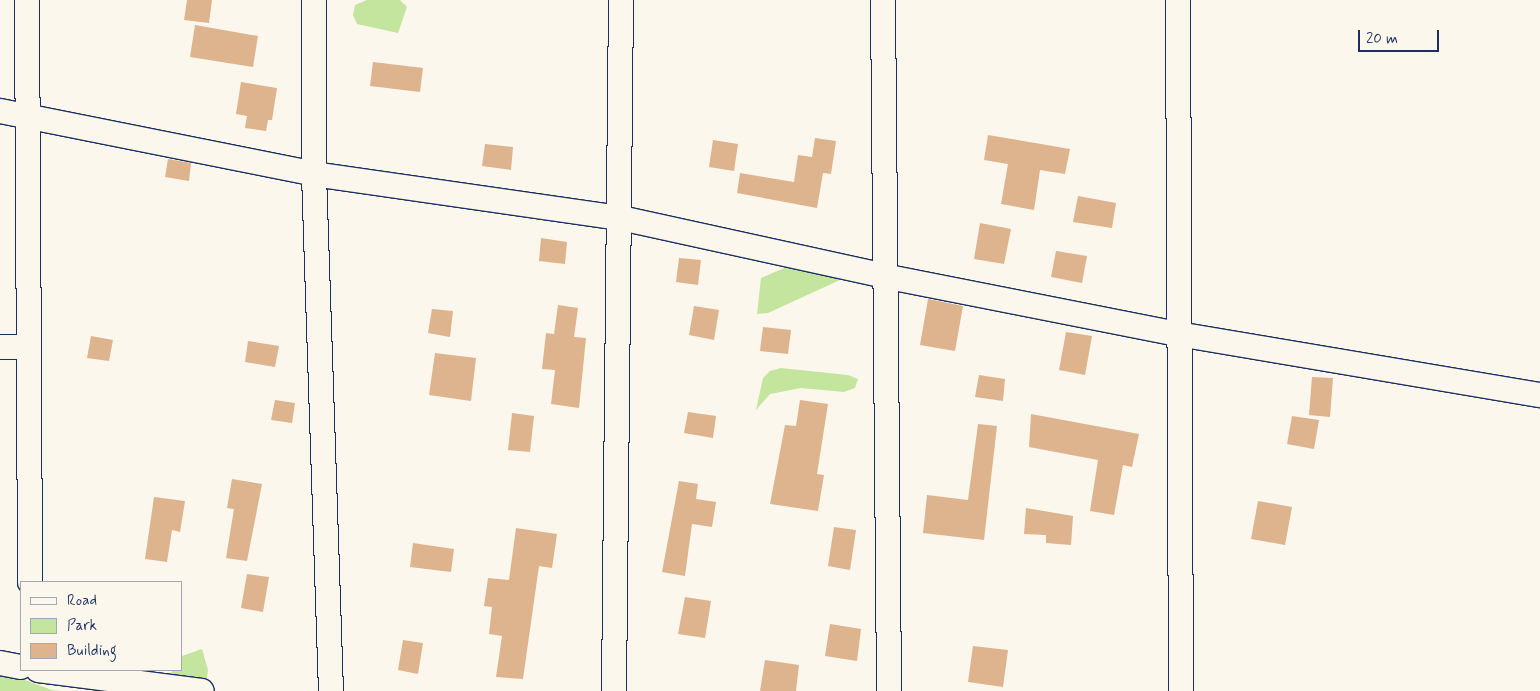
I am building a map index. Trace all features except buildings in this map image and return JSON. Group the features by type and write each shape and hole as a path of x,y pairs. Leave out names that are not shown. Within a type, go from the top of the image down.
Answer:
{"street":[{"path":"27,0 30,581"},
{"path":"314,0 314,174 331,691"},
{"path":"614,691 621,218 621,0"},
{"path":"884,0 884,276 889,691"},
{"path":"1178,0 1181,691"},
{"path":"0,111 28,115 314,174 621,218 884,276 1178,334 1540,396"},
{"path":"0,347 28,348"},
{"path":"0,663 20,667"},
{"path":"46,671 202,691"}],"green space":[{"path":"367,0 400,0 407,7 398,33 357,24 353,15 355,5"},
{"path":"803,260 840,280 768,313 757,314 761,278"},
{"path":"781,368 848,375 858,379 855,388 844,392 801,388 770,394 756,410 763,378 770,371"},
{"path":"202,649 208,670 205,691 158,691 172,671 182,671 182,656"},
{"path":"0,671 52,690 61,691 0,691"}]}
